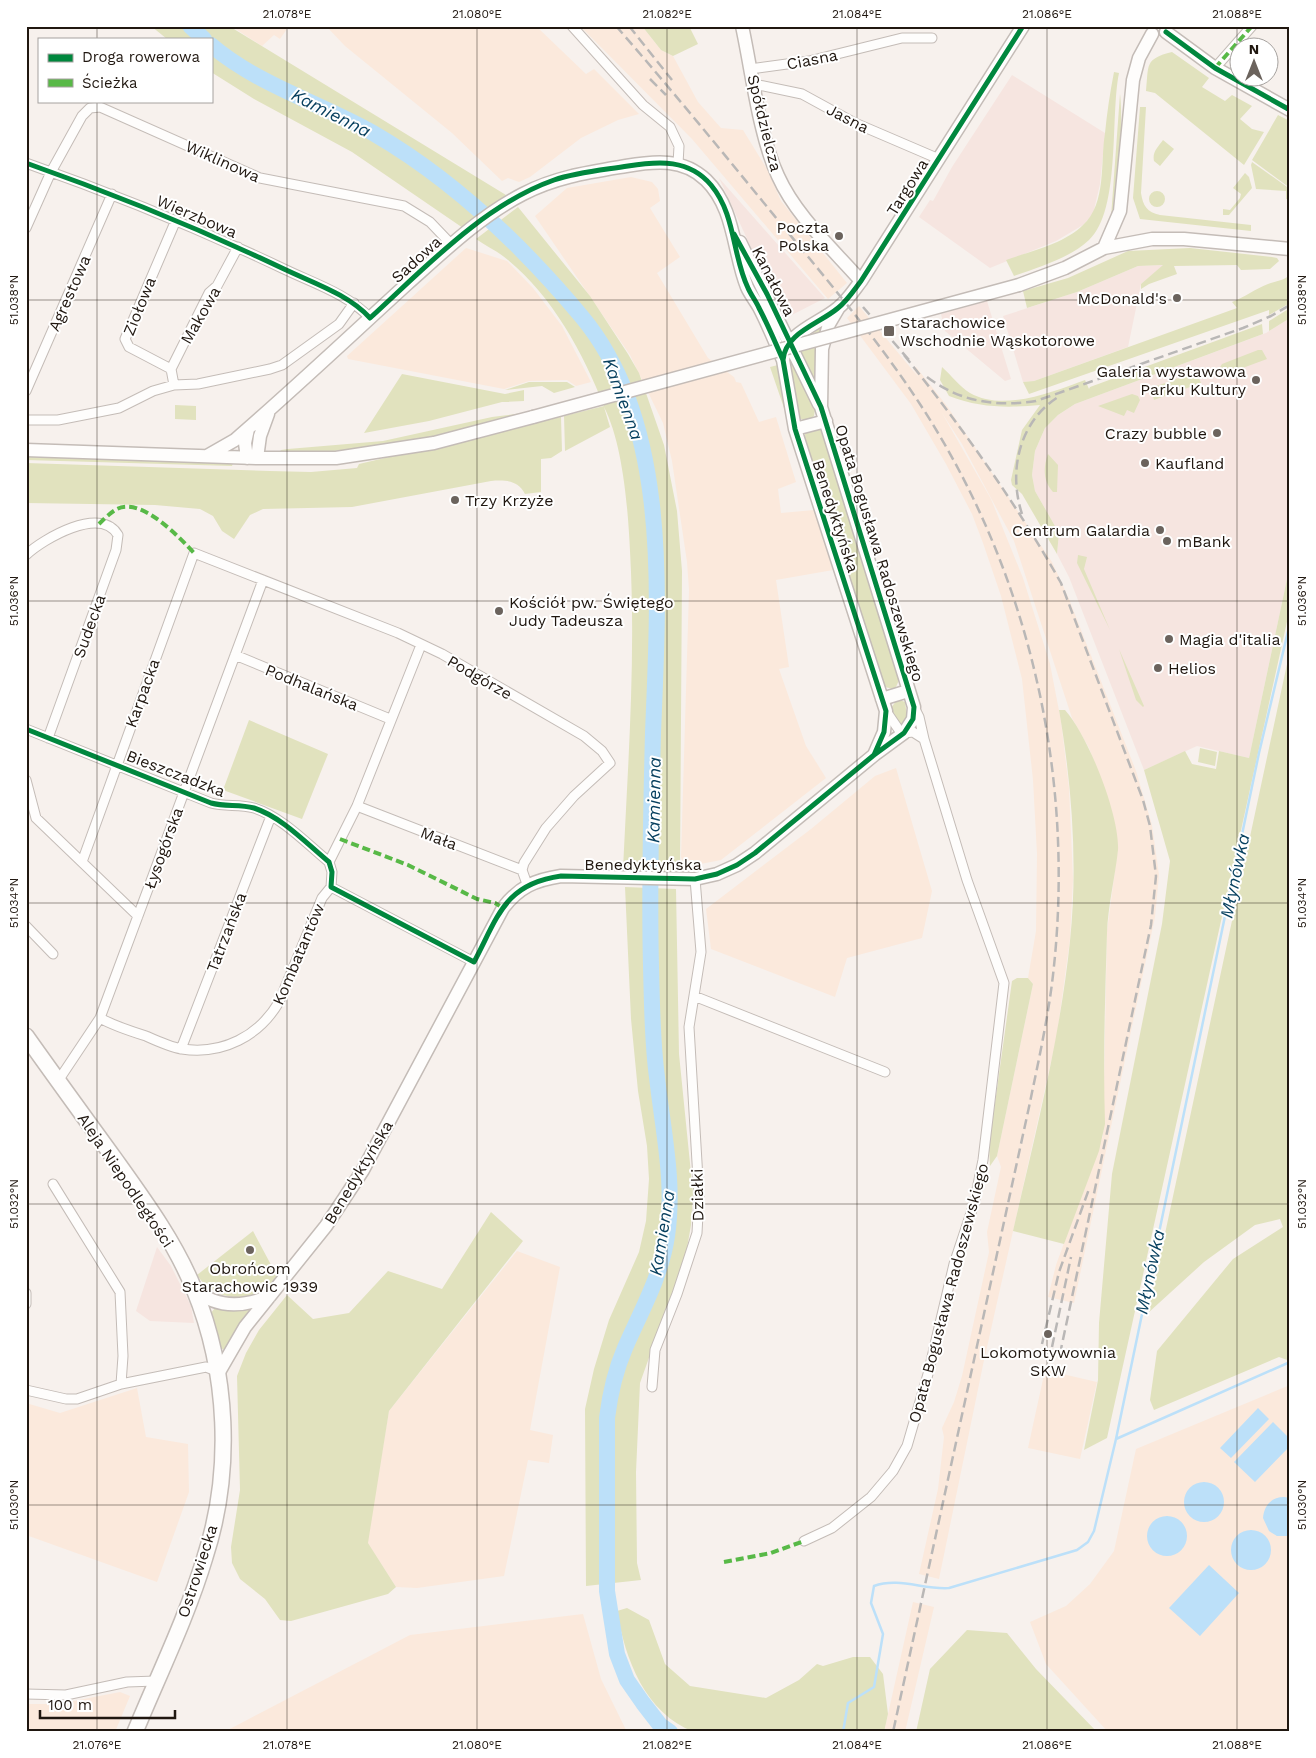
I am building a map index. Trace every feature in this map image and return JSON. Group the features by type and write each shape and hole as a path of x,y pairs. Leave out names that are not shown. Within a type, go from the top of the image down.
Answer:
{"main road":[{"name":"Aleja Niepodległości","path":"26,1036 149,1207 170,1241 194,1289 210,1335 219,1372"},
{"name":"Ostrowiecka","path":"135,1732 197,1581 215,1518 222,1466 223,1433 219,1372"}],"street":[{"path":"572,26 644,105 670,127 679,146 678,164"},
{"name":"Spółdzielcza","path":"742,26 769,154 778,177 790,198 809,223 861,281"},
{"name":"Targowa","path":"789,341 839,307 861,281 1023,26"},
{"path":"1214,68 1252,26"},
{"path":"1104,248 1120,210 1132,80 1150,30 1158,36 1167,29 1214,68 1290,110"},
{"name":"Ciasna","path":"750,69 809,61 902,38 932,38"},
{"name":"Jasna","path":"754,84 802,94 855,123 939,159"},
{"name":"Wiklinowa","path":"26,228 51,172 84,113 90,108 100,107 260,178 404,206 430,222 451,244"},
{"name":"Sadowa","path":"207,456 236,440 451,244 513,199 542,185 576,174 654,161 678,164 697,173"},
{"name":"Wierzbowa","path":"26,163 112,194 176,220 238,247 354,303"},
{"name":"Kanałowa","path":"697,173 717,193 734,234 767,294 821,406"},
{"name":"Agrestowa","path":"26,391 112,194"},
{"name":"Ziołowa","path":"171,369 130,347 124,339 176,220"},
{"name":"Kanałowa","path":"734,234 747,287 759,307 783,360"},
{"path":"26,450 252,458 336,458 378,453 434,443 1019,285 1065,268 1104,248 1142,240 1170,238 1290,249"},
{"name":"Makowa","path":"171,369 209,293 217,286 238,247"},
{"path":"26,420 58,420 118,408 153,392 174,385 198,384 277,367 339,324 354,303 370,318"},
{"name":"Opata Bogusława Radoszewskiego","path":"804,1541 832,1528 871,1497 893,1471 907,1446 928,1374 954,1264 974,1204 983,1160 1004,982 967,880 924,739 920,717 908,691 821,406 822,348 829,324 839,307"},
{"name":"Benedyktyńska","path":"789,341 784,350 783,360 795,429 884,705 884,732 874,755"},
{"path":"171,369 174,385"},
{"name":"Sadowa","path":"252,458 272,407"},
{"path":"795,429 826,421"},
{"path":"248,428 246,443 252,458"},
{"name":"Sudecka","path":"26,555 58,533 78,526 99,524 109,526 116,533 116,550 48,738"},
{"name":"Podgórze","path":"194,553 421,645 584,736 602,751 610,764 574,796 546,828 522,870"},
{"name":"Karpacka","path":"82,862 194,553"},
{"name":"Łysogórska","path":"58,1081 100,1018 263,580"},
{"path":"421,645 356,806 329,862 332,872 331,887 474,962"},
{"name":"Podhalańska","path":"235,655 390,719"},
{"path":"908,691 884,705 899,730 904,733 913,732 924,739"},
{"path":"904,733 913,719 914,707"},
{"name":"Bieszczadzka","path":"26,729 221,806 241,806 270,816 329,862"},
{"name":"Benedyktyńska","path":"219,1372 238,1337 326,1226 363,1170 503,908 514,894 527,884 543,878 560,876 681,880 717,874 749,857 874,755 904,733"},
{"path":"26,780 36,818 138,916"},
{"name":"Mała","path":"356,806 522,870"},
{"name":"Tatrzańska","path":"181,1049 270,816"},
{"path":"522,870 527,884"},
{"name":"Działki","path":"652,1387 655,1350 698,1233 699,1196 689,1027 701,952 695,879"},
{"name":"Kombatantów","path":"100,1018 181,1049 200,1050 224,1047 242,1040 270,1018 280,1002 322,898 331,887"},
{"path":"26,926 53,954"},
{"path":"694,996 882,1071"},
{"path":"54,1184 120,1292 123,1356 121,1384"},
{"path":"194,1289 205,1298 233,1305 245,1304 270,1296"},
{"path":"26,1293 26,1304"},
{"path":"26,1390 72,1399 121,1384 206,1367 219,1372"},
{"path":"26,1694 66,1695 127,1682 156,1681"}],"shaded area":[{"path":"231,26 289,26 280,39 274,35 262,46"},
{"path":"326,26 536,26 586,74 594,69 639,114 618,120 581,138 530,177 519,182 508,178 502,181 452,133 345,46"},
{"path":"580,26 642,26 661,50 673,56 698,102 721,128 743,130 767,169 781,201 847,283 828,299 692,139"},
{"path":"1012,75 1105,133 1100,184 1093,214 1083,225 1056,241 990,268 919,217 930,200 933,201 952,167"},
{"path":"631,177 652,182 658,189 660,201 650,208 680,257 657,273 708,358 734,377 736,382 741,383 759,422 776,417 796,482 778,489 781,513 814,510 833,570 776,580 789,667 779,669 806,746 826,778 721,860 685,867 681,857 689,590 687,562 672,461 663,423 630,355 535,216 567,188"},
{"path":"719,178 825,298 784,319"},
{"path":"466,248 507,261 533,288 562,326 591,382 576,386 567,380 529,381 504,389 348,359 347,356"},
{"path":"1164,265 1141,284 1128,347 1034,381 1023,382 1003,316 1077,292 1138,266"},
{"path":"987,301 1011,379 1005,381 945,331 941,314"},
{"path":"859,306 920,379 913,369 916,367 947,406 1052,562 1069,599 1136,771 1152,825 1159,875 1155,917 1074,1303 1048,1297 1056,1265 1103,1136 1107,931 1118,848 1113,817 1102,782 1089,748 1072,718 1014,541 962,444 942,413 991,499 1023,578 1050,664 1061,721 1069,788 1073,879 1070,939 1057,1035 983,1365 939,1579 919,1574 938,1489 944,1437 942,1428 954,1402 962,1376 989,1252 987,1232 1001,1167 997,1156 1033,984 1028,978 1036,931 1037,854 1033,780 1022,679 1001,596 983,543 972,514 946,464 911,404 847,318"},
{"path":"1290,318 1290,565 1249,758 1197,746 1144,770 1069,577 1057,554 1059,533 1035,491 1032,475 1035,451 1045,428 1058,415 1075,404 1266,333"},
{"path":"896,768 932,891 922,938 847,958 835,997 711,949 706,909 811,829 875,776"},
{"path":"157,1247 171,1266 191,1306 194,1323 150,1321 136,1311"},
{"path":"517,1251 560,1267 530,1430 553,1435 549,1463 528,1460 504,1576 417,1588 396,1587 367,1542 389,1411"},
{"path":"1045,1370 1097,1382 1080,1459 1028,1448"},
{"path":"1290,1385 1290,1732 1108,1732 1046,1664 1030,1622 1066,1606 1090,1584 1114,1551 1136,1449"},
{"path":"137,1388 146,1437 188,1444 189,1492 157,1582 26,1535 26,1403 60,1413"},
{"path":"913,1602 934,1607 905,1732 884,1732"},
{"path":"583,1614 601,1679 627,1732 224,1732 410,1635"},
{"path":"120,1692 130,1696 115,1732 26,1732 26,1704 58,1704"}],"green space":[{"path":"151,26 229,26 506,195 463,228 352,152 254,99 212,73 212,38 166,38"},
{"path":"642,26 689,26 698,44 673,56 661,50"},
{"path":"1172,52 1209,78 1202,87 1225,101 1232,95 1252,106 1240,119 1252,129 1264,132 1244,165 1155,93 1146,91 1148,69 1152,61 1157,57"},
{"path":"1114,72 1119,73 1116,92 1113,162 1106,207 1099,226 1089,240 1073,252 1014,276 1006,260 1057,242 1075,232 1091,216 1096,205 1101,182 1107,118"},
{"path":"1120,94 1121,138 1119,176 1111,217"},
{"path":"1140,107 1146,107 1141,193 1146,208 1160,215 1251,225 1251,231 1140,219 1133,198"},
{"path":"1278,115 1290,121 1290,188 1252,160"},
{"path":"1163,140 1174,149 1160,166 1154,161 1154,155"},
{"path":"1252,162 1290,189 1290,200 1286,199 1286,191 1256,189"},
{"path":"1245,173 1249,177 1252,188 1229,215 1223,215 1223,209 1230,210 1240,198 1241,194 1233,188"},
{"path":"1157,191 1163,193 1165,199 1163,205 1157,207 1151,205 1149,199 1151,193"},
{"path":"518,207 590,296 628,354 639,373 664,445 677,511 682,571 680,871 623,869 631,710 632,591 626,497 620,458 616,439 604,407 610,427 565,451 564,416 604,406 596,386 576,346 553,308 508,260 476,239"},
{"path":"1190,248 1272,257 1277,258 1279,261 1270,269 1241,270 1237,265 1174,266 1177,274 1149,284 1141,289 1141,284 1163,265 1138,266 1077,292 1027,308 1023,291 1068,278 1128,251"},
{"path":"1290,275 1290,303 1269,315 1269,310 1029,394 1023,382 1034,381 1237,308 1232,302"},
{"path":"1290,308 1290,318 1269,331 1269,321"},
{"path":"1262,324 1263,334 1075,404 1058,415 1045,428 1035,451 1032,475 1035,491 1059,533 1057,554 1022,494 1012,485 1011,480 1022,430 1040,405 1005,407 960,400 949,396 940,380 942,367 970,393 997,401 1028,398 1085,380 1089,389 1090,387"},
{"path":"822,326 816,348 815,385 800,349 802,342"},
{"path":"1262,350 1267,359 1221,376 1219,369 1222,364"},
{"path":"792,363 796,365 815,410 814,416 807,421 798,418 790,365"},
{"path":"778,365 784,395 784,408 770,367"},
{"path":"1193,373 1198,376 1201,383 1154,400 1152,392 1154,387"},
{"path":"402,374 505,394 524,390 524,401 502,402 429,421 364,433"},
{"path":"529,382 567,382 575,387 554,393 542,386 505,390"},
{"path":"1132,394 1138,396 1140,400 1134,413 1127,410 1124,416 1098,406"},
{"path":"175,405 196,406 196,420 175,419"},
{"path":"528,414 404,442 342,450 279,453 281,450 288,449 383,441 492,417"},
{"path":"561,417 562,451 551,458 541,459 541,492 525,494 515,483 491,481 352,507 263,509 250,515 234,539 222,531 213,516 200,509 155,505 26,503 26,463 311,472 357,468 359,464"},
{"path":"820,428 824,431 899,680 893,689 885,687 803,440 806,431"},
{"path":"1048,454 1058,465 1057,492 1053,492 1046,479 1045,464"},
{"path":"26,456 233,463 232,466 26,460"},
{"path":"1078,555 1087,557 1084,569 1110,630 1077,563"},
{"path":"1290,565 1290,608 1107,1438 1084,1450 1098,1380 1099,1323 1112,1174 1162,924 1170,861 1144,770 1185,751 1192,764 1216,769 1219,751 1249,758"},
{"path":"1119,649 1144,706 1143,707 1136,700"},
{"path":"1290,650 1290,1361 1279,1357 1154,1410 1150,1400 1157,1351 1233,1259 1283,1227 1280,1219 1255,1225 1204,1262 1148,1313"},
{"path":"896,701 905,702 907,716 903,727 900,726 891,708"},
{"path":"1059,710 1065,710 1074,722 1101,777 1114,817 1118,850 1107,933 1104,1052 1105,1124 1099,1151 1064,1244 1013,1231 1053,1051 1066,978 1070,941 1073,883 1072,825 1064,738"},
{"path":"249,720 328,754 302,819 223,790"},
{"path":"1200,748 1217,752 1215,766 1198,762"},
{"path":"625,887 676,889 679,1054 693,1193 691,1225 686,1254 640,1383 636,1472 637,1563 641,1580 586,1586 585,1409 594,1369 609,1320 639,1252 646,1221 649,1179 647,1146 638,1091 631,1019"},
{"path":"1017,978 1028,978 1033,984 997,1156 990,1166 989,1146 1012,981"},
{"path":"491,1212 523,1241 389,1411 368,1543 396,1587 388,1594 291,1621 280,1620 265,1599 240,1579 232,1563 231,1547 240,1490 237,1376 246,1353 259,1330 287,1295 313,1319 349,1313 388,1271 442,1289"},
{"path":"253,1231 277,1276 263,1290 245,1297 227,1296 210,1289 197,1275"},
{"path":"255,1307 225,1350 220,1348 210,1314 215,1308 237,1310"},
{"path":"627,1608 649,1620 665,1664 690,1686 766,1698 799,1680 817,1664 823,1666 853,1657 870,1657 883,1674 888,1714 884,1732 694,1732 662,1712 640,1682 626,1647 617,1611"},
{"path":"967,1630 1007,1633 1036,1669 1097,1732 916,1732 930,1669"}],"water":[{"path":"1258,1408 1269,1419 1231,1458 1220,1448"},
{"path":"1273,1422 1290,1439 1290,1446 1255,1482 1234,1462"},
{"path":"1208,1482 1215,1485 1221,1491 1224,1502 1223,1510 1215,1519 1208,1522 1200,1522 1193,1519 1185,1510 1184,1498 1187,1491 1196,1483"},
{"path":"1284,1497 1290,1498 1290,1536 1277,1536 1269,1531 1263,1518 1267,1506 1272,1500"},
{"path":"1171,1516 1178,1519 1184,1525 1187,1536 1186,1544 1178,1553 1171,1556 1163,1556 1156,1553 1148,1544 1147,1532 1150,1525 1159,1517"},
{"path":"1255,1530 1262,1533 1268,1539 1271,1550 1270,1558 1262,1567 1255,1570 1247,1570 1240,1567 1232,1558 1231,1546 1234,1539 1243,1531"},
{"path":"1209,1565 1239,1593 1200,1636 1169,1608"}],"waterway":[{"name":"Kamienna","path":"190,26 203,38"},
{"name":"Kamienna","path":"212,46 229,59 269,83 373,133 403,151 459,193 535,264 582,317 611,361 632,409 645,462 653,516 656,572 657,628 650,850 651,966 654,1050 670,1196 667,1236 660,1266 650,1294 618,1365 608,1409 607,1591 617,1654 627,1680 660,1725 670,1732"},
{"name":"Młynówka","path":"843,1732 848,1703 874,1687 883,1634 871,1603 874,1586 902,1583 949,1588 1077,1550 1088,1542 1094,1531 1116,1439 1259,753 1290,623"},
{"path":"1116,1439 1290,1362"}],"railway":[{"path":"616,26 858,318 915,396 932,423 967,486 997,552 1020,619 1039,689 1051,760 1058,831 1058,903 1053,975 1048,1008 1029,1107 893,1732"},
{"path":"629,26 672,80"},
{"path":"650,79 666,95"},
{"path":"927,377 952,392 979,401 993,403 1036,401 1243,328 1271,316 1290,305"},
{"path":"863,307 909,360"},
{"path":"904,355 947,410 1007,495 1061,583 1143,800 1150,826 1156,876 1151,925 1061,1349"},
{"path":"1022,514 1016,481 1020,449 1034,420 1045,407 1058,397"},
{"path":"1042,1344 1059,1272 1089,1189"},
{"path":"1052,1347 1071,1257"}],"marked path":[{"path":"1215,68 1252,26"},
{"path":"99,524 117,509 127,507 137,509 159,520 194,553"},
{"path":"340,839 408,865 477,899 495,903 503,908"},
{"path":"724,1562 771,1553 804,1541"}],"cycle path":[{"path":"874,755 884,732 886,711 795,429 783,360 785,351 796,336 838,308 861,281 1023,26"},
{"path":"1166,32 1215,68 1290,110"},
{"path":"26,163 92,187 221,240 341,296 370,318 456,240 503,205 528,191 554,180 590,172 651,163 683,166 693,170 702,177 711,185 719,197 725,209 749,291 758,305 783,360"},
{"path":"26,729 211,803 254,808 264,812 284,824 329,862 332,872 331,887 474,962 505,905 527,886 542,880 561,876 695,879 717,874 737,865 755,853 874,755 904,733 913,719 914,707 821,407 767,294 734,234"}],"place":[{"name":"Poczta Polska","path":"839,236"},
{"name":"McDonald's","path":"1177,298"},
{"name":"Starachowice Wschodnie Wąskotorowe","path":"889,331"},
{"name":"Galeria wystawowa Parku Kultury","path":"1256,380"},
{"name":"Crazy bubble","path":"1217,433"},
{"name":"Kaufland","path":"1145,463"},
{"name":"Trzy Krzyże","path":"455,500"},
{"name":"Centrum Galardia","path":"1160,530"},
{"name":"mBank","path":"1167,541"},
{"name":"Kościół pw. Świętego Judy Tadeusza","path":"499,611"},
{"name":"Magia d'italia","path":"1169,639"},
{"name":"Helios","path":"1158,668"},
{"name":"Obrońcom Starachowic 1939","path":"250,1250"},
{"name":"Lokomotywownia SKW","path":"1048,1334"}]}
